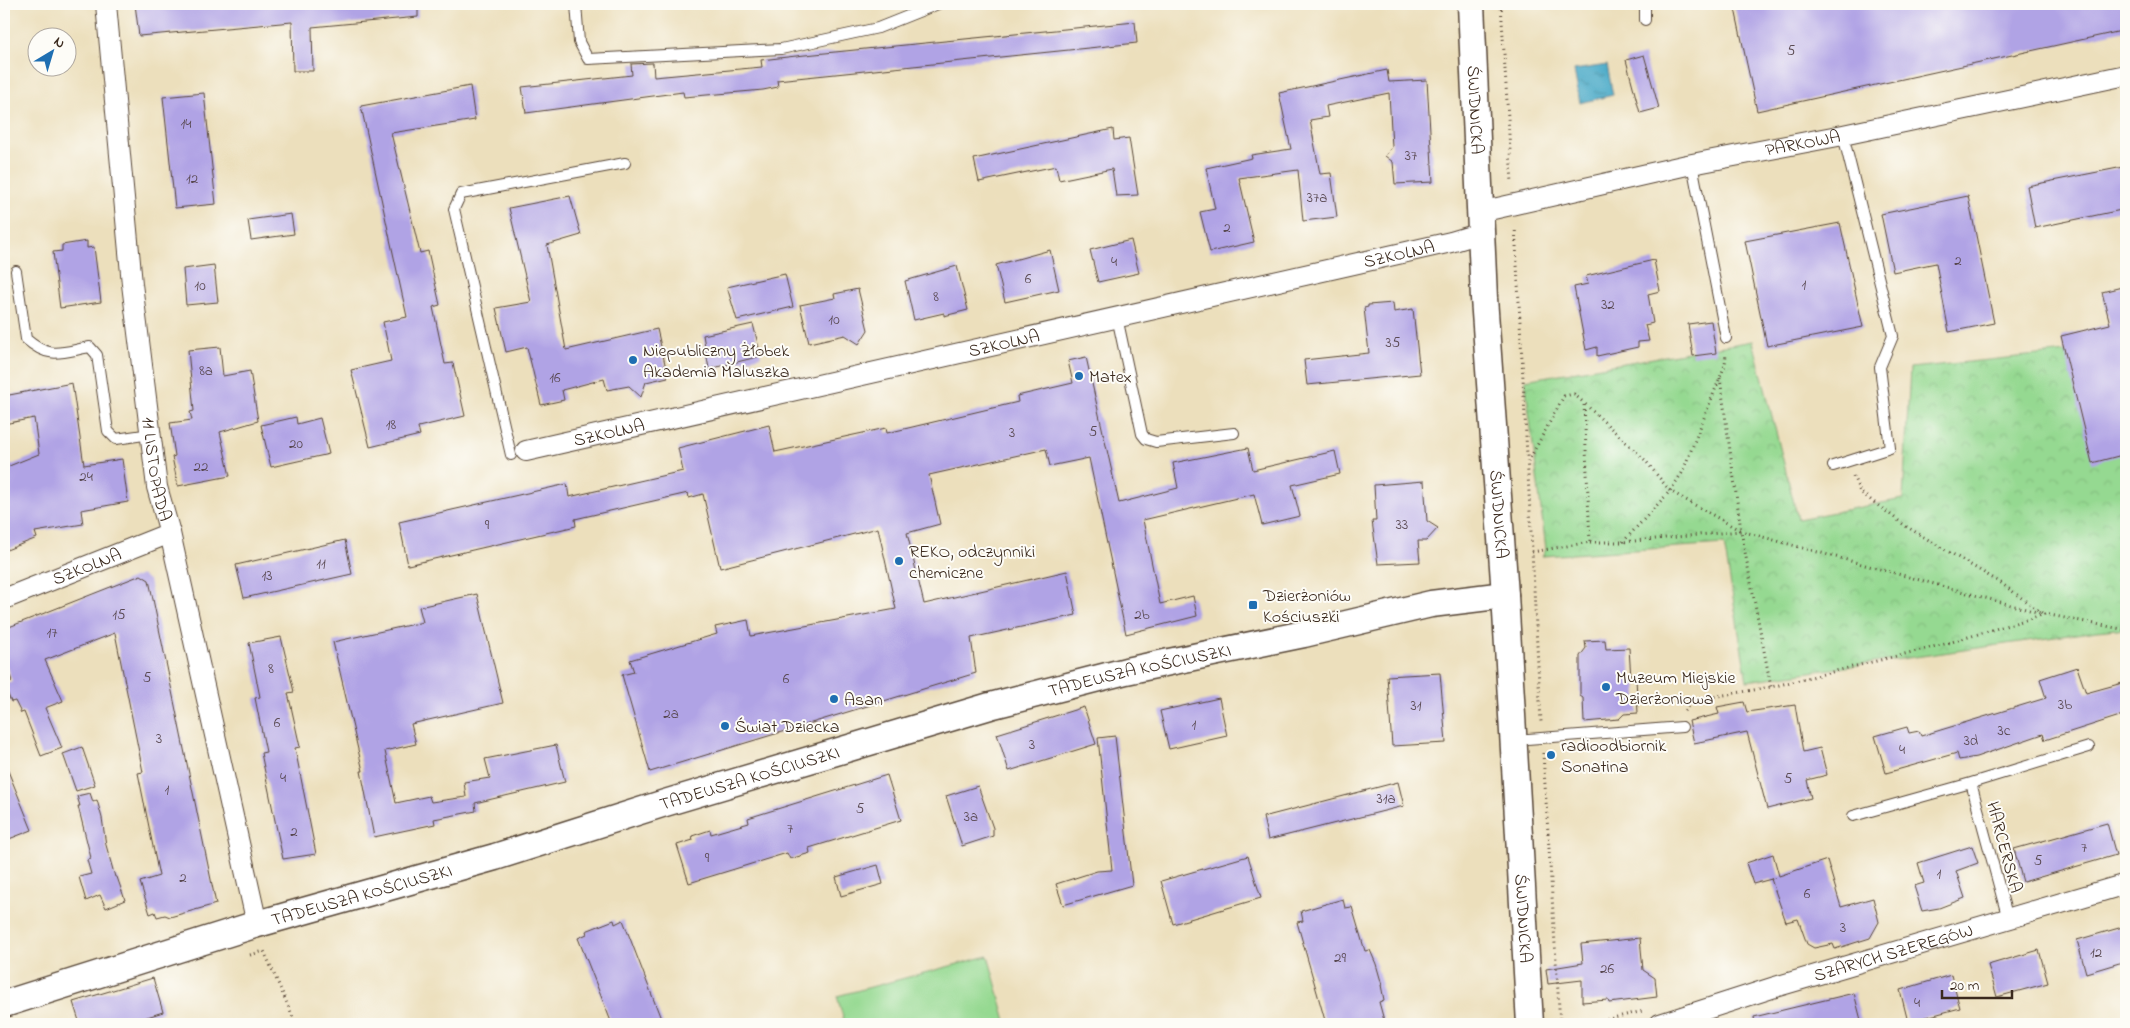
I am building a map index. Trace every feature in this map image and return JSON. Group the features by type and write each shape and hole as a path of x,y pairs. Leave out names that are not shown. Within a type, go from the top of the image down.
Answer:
{"street":[{"name":"11 LISTOPADA","path":"106,4 132,284 157,487 170,533 257,924"},
{"name":"ŚWIDNICKA","path":"1471,4 1480,223 1505,595 1530,1024"},
{"name":"PARKOWA","path":"1480,223 1692,164 1843,135 2126,75"},
{"name":"SZKOLNA","path":"518,453 1451,242 1480,223"},
{"name":"SZKOLNA","path":"4,599 44,582 117,556 170,533"},
{"name":"TADEUSZA KOŚCIUSZKI","path":"4,1004 257,924 496,857 665,803 990,706 1126,671 1304,634 1446,600 1505,595"},
{"name":"SZARYCH SZEREGÓW","path":"1660,1024 1775,987 2126,884"}],"lane":[{"path":"576,4 578,42 588,59 781,49 878,28 938,4"},
{"path":"1644,20 1645,4"},
{"path":"1833,466 1890,448 1880,367 1893,336 1843,135"},
{"path":"518,453 454,209 461,194 624,164"},
{"path":"1692,164 1726,338"},
{"path":"16,271 26,339 39,350 48,354 90,347 98,354 108,431 116,439 151,434"},
{"path":"1117,317 1142,434 1146,439 1156,442 1234,433"},
{"path":"1514,740 1682,727"},
{"name":"HARCERSKA","path":"1853,816 2090,747"},
{"name":"HARCERSKA","path":"1970,783 2008,920"}],"path":[{"path":"1501,4 1512,190"},
{"path":"1515,224 1542,730"},
{"path":"1623,542 1670,491 1682,473 1725,365 1726,338"},
{"path":"1720,377 1741,531 1771,687"},
{"path":"1527,464 1564,396 1574,394 1645,460 1670,491 1741,531 2045,614 2126,630"},
{"path":"1584,403 1590,542"},
{"path":"1848,462 1860,492 1907,526 2001,583 2045,614"},
{"path":"1532,552 1590,542 1623,542 1741,531"},
{"path":"1682,727 1684,710 1690,704 1700,699 1771,687 1945,644 2045,614"},
{"path":"1543,747 1560,1024"},
{"path":"248,955 264,951 296,1024"}],"green space":[{"path":"1753,341 1798,519 1903,499 1910,368 2126,346 2126,628 1747,681 1724,544 1542,556 1546,549 1525,380"},
{"path":"988,956 1007,1024 845,1024 837,996"}],"water":[{"path":"1607,65 1613,95 1580,103 1574,70"}],"building":[{"path":"135,4 418,4 418,17 312,27 313,71 293,71 292,22 139,36"},
{"path":"1734,4 2126,4 2126,30 1757,111"},
{"path":"1135,22 1137,43 777,80 778,87 763,90 684,97 683,92 526,113 522,87 632,75 631,64 653,63 654,77 762,67 761,60"},
{"path":"1644,55 1659,108 1640,113 1626,60"},
{"path":"1387,70 1389,82 1427,80 1433,182 1395,184 1393,162 1385,156 1392,147 1389,93 1326,106 1328,117 1310,120 1320,174 1331,173 1337,217 1303,221 1298,170 1239,178 1254,242 1210,252 1200,212 1215,209 1206,168 1252,158 1251,155 1291,149 1279,93"},
{"path":"470,86 475,120 391,133 420,253 428,251 440,305 433,307 445,364 453,363 465,416 418,427 420,435 370,447 351,370 391,361 383,322 407,317 361,106"},
{"path":"204,93 216,204 175,208 163,97"},
{"path":"1113,129 1114,140 1129,138 1138,195 1116,196 1112,169 1059,180 1056,166 979,182 974,159"},
{"path":"2123,167 2126,179 2126,209 2035,228 2027,186"},
{"path":"570,196 581,235 547,245 566,350 657,329 668,377 646,382 641,397 629,386 607,390 604,379 562,390 564,400 541,405 527,347 506,352 496,308 531,302 509,208"},
{"path":"1968,196 1994,323 1949,332 1936,263 1893,272 1881,214"},
{"path":"291,214 294,234 251,240 248,220"},
{"path":"1840,223 1863,327 1767,346 1745,241"},
{"path":"1131,240 1139,273 1098,282 1090,250"},
{"path":"87,241 87,248 94,247 101,302 60,308 53,252 62,251 62,245"},
{"path":"1050,250 1059,290 1005,302 996,265"},
{"path":"1654,260 1660,291 1648,294 1653,323 1645,325 1649,341 1638,342 1638,347 1597,356 1597,347 1586,350 1574,287 1588,284 1586,276"},
{"path":"214,265 218,302 186,305 183,269"},
{"path":"957,266 968,310 944,316 944,313 914,320 905,281"},
{"path":"785,274 793,307 737,320 727,287"},
{"path":"2122,287 2122,291 2126,290 2126,454 2092,463 2061,336 2110,324 2102,292"},
{"path":"858,289 868,330 859,344 845,335 809,343 800,305 835,298 834,294"},
{"path":"1393,303 1394,312 1413,309 1420,374 1307,385 1304,360 1369,353 1364,308 1368,307 1368,305"},
{"path":"1711,321 1716,353 1693,356 1688,324"},
{"path":"753,324 761,356 709,369 703,335"},
{"path":"220,347 223,376 250,371 258,421 220,432 230,476 178,486 172,457 175,456 170,423 192,420 190,412 194,411 188,350"},
{"path":"1086,357 1119,503 1178,488 1173,463 1248,448 1253,470 1335,451 1340,474 1292,485 1300,516 1262,525 1254,494 1143,520 1160,604 1193,596 1197,616 1126,634 1089,458 1050,466 1046,449 929,475 940,524 907,533 924,604 1067,571 1076,615 971,638 976,673 650,772 622,675 634,672 630,660 717,634 715,627 748,620 751,636 896,609 878,528 720,568 703,494 689,498 688,493 575,519 576,526 408,565 399,522 567,484 569,497 683,471 678,448 769,425 775,452 886,428 887,433 1018,402 1017,396 1073,383 1068,361"},
{"path":"72,383 84,465 122,459 128,502 81,510 83,524 35,532 37,538 4,551 4,468 39,454 34,418 4,424 4,396"},
{"path":"296,417 297,424 320,418 329,454 271,467 261,425"},
{"path":"1424,481 1427,521 1438,528 1426,541 1418,541 1420,562 1378,564 1372,521 1376,521 1374,485"},
{"path":"345,540 352,574 244,598 236,565"},
{"path":"141,575 149,580 216,904 170,917 165,915 157,917 155,912 150,914 140,882 159,876 138,773 143,772 115,633 45,660 63,701 45,708 62,748 41,756 24,712 21,713 15,701 11,702 4,684 12,681 4,660 4,629"},
{"path":"477,594 503,703 411,724 416,744 385,751 396,803 429,796 431,802 466,797 464,782 490,778 485,759 556,745 565,782 475,803 476,811 434,819 435,824 374,837 361,771 363,771 333,642 423,622 419,607"},
{"path":"281,637 294,692 288,693 300,747 295,748 316,854 283,859 261,753 266,752 255,698 260,697 249,643"},
{"name":"Muzeum Miejskie Dzierżoniowa","path":"1605,640 1606,649 1629,648 1631,679 1636,679 1638,713 1624,714 1619,719 1584,722 1583,698 1580,696 1580,656 1586,648 1585,641"},
{"path":"2077,667 2086,693 2126,682 2126,714 2045,740 2043,734 1976,757 1959,760 1957,753 1886,773 1875,736 1907,727 1909,733 1919,731 1921,736 2046,698 2040,679"},
{"path":"1440,673 1446,743 1392,746 1387,676"},
{"path":"1219,698 1227,736 1169,749 1160,711"},
{"path":"1744,702 1747,712 1795,705 1803,752 1820,748 1827,775 1807,780 1811,798 1767,809 1747,732 1694,743 1689,721 1719,714 1717,707"},
{"path":"1084,707 1096,744 1009,771 997,734"},
{"path":"1115,736 1132,885 1063,905 1056,884 1097,871 1112,870 1098,738"},
{"path":"82,747 95,785 76,791 63,754"},
{"path":"4,761 32,830 4,841"},
{"path":"887,775 901,820 809,848 810,853 790,859 787,853 689,883 677,845 693,840 692,836 710,830 711,834 749,823 748,818"},
{"path":"1398,782 1404,806 1268,840 1263,817"},
{"path":"978,786 993,828 993,836 962,846 946,796"},
{"path":"90,793 93,802 97,800 106,845 115,877 117,877 125,900 106,908 100,895 86,901 79,877 91,874 87,860 91,858 77,796"},
{"path":"2107,823 2116,855 2023,882 2014,849"},
{"path":"1972,846 1978,863 1956,871 1965,898 1939,908 1922,911 1914,886 1924,883 1918,863"},
{"path":"1773,854 1779,876 1827,860 1841,907 1873,898 1879,922 1870,938 1835,949 1833,944 1814,948 1807,944 1798,919 1786,922 1771,879 1753,884 1746,863"},
{"path":"1248,856 1261,898 1173,924 1161,881"},
{"path":"878,865 883,884 841,896 836,877"},
{"path":"1343,899 1345,908 1352,907 1365,951 1370,950 1376,964 1382,985 1384,1000 1379,1002 1385,1024 1326,1024 1297,922 1303,921 1301,911"},
{"path":"614,920 615,924 623,920 663,1024 612,1024 578,938 587,934 586,931"},
{"path":"2126,926 2126,961 2086,973 2077,940"},
{"path":"1640,938 1643,970 1655,978 1657,997 1609,1003 1608,1000 1582,1002 1582,980 1548,984 1546,969 1583,963 1581,944"},
{"path":"2039,950 2048,983 1997,997 1988,965"},
{"path":"1951,975 1960,1008 1908,1022 1900,990"},
{"path":"153,978 163,1012 125,1024 80,1024 73,1002"},
{"path":"1854,993 1862,1024 1755,1024 1754,1017"}],"place":[{"name":"Niepubliczny Żłobek Akademia Maluszka","path":"633,360"},
{"name":"Matex","path":"1079,376"},
{"name":"REKO, odczynniki chemiczne","path":"899,561"},
{"name":"Dzierżoniów Kościuszki","path":"1253,605"},
{"name":"Muzeum Miejskie Dzierżoniowa","path":"1606,687"},
{"name":"Asan","path":"834,699"},
{"name":"Świat Dziecka","path":"725,726"},
{"name":"radioodbiornik Sonatina","path":"1551,755"}]}
